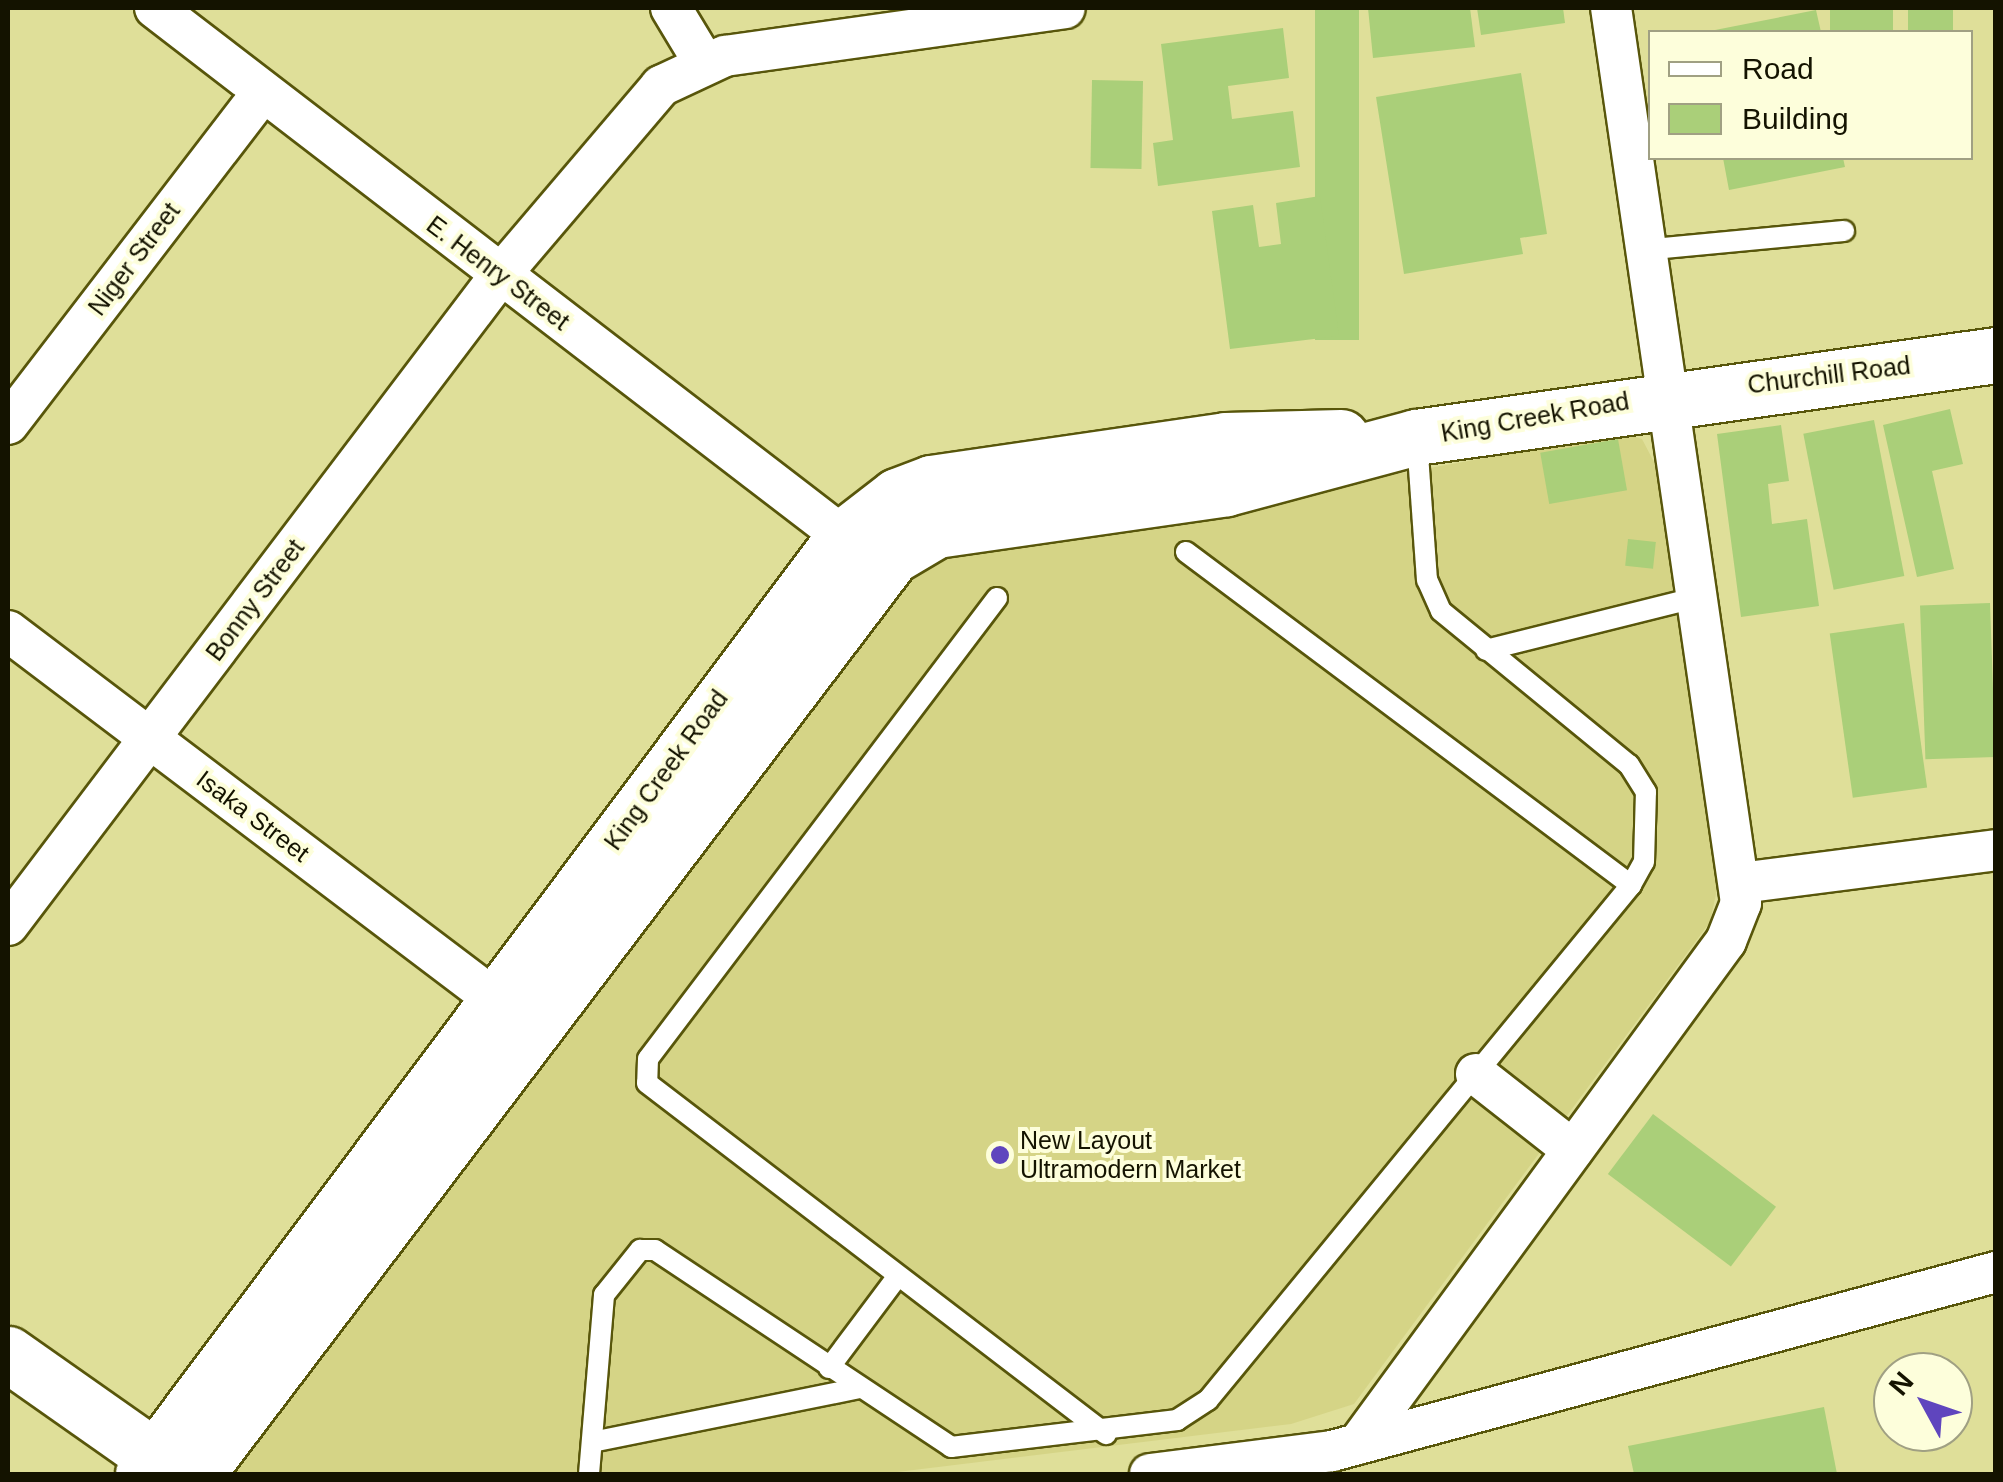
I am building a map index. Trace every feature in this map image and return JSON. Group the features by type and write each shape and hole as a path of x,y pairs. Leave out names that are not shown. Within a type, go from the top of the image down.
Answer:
{"street":[{"name":"E. Henry Street","path":"155,8 261,94 844,537"},
{"path":"671,8 703,61 1065,8"},
{"path":"1342,1456 1726,941 1740,883 1662,395 1611,8"},
{"name":"Bonny Street","path":"8,925 500,274 662,86 703,61"},
{"name":"Niger Street","path":"8,424 261,94"},
{"name":"Churchill Road","path":"1662,395 1996,356"},
{"name":"King Creek Road","path":"168,1471 892,556 936,530 1226,488 1412,438 1662,395"},
{"name":"King Creek Road","path":"168,1471 497,1001 844,537 897,496 931,484 1225,440 1412,438"},
{"name":"Isaka Street","path":"8,631 497,1001"},
{"path":"1740,883 1996,850"},
{"path":"1476,1074 1573,1150"},
{"path":"1150,1474 1342,1456 1996,1272"},
{"path":"8,1354 168,1471"}],"lane":[{"path":"1642,250 1844,231"},
{"path":"590,1474 604,1295 640,1250 655,1250 950,1448 1106,1434 1159,1425 1208,1400 1630,885 1644,862 1646,792 1629,765 1441,611 1426,580 1412,438"},
{"path":"1186,552 1630,885"},
{"path":"997,598 648,1059 647,1083 666,1105 1106,1434"},
{"path":"1486,650 1694,598"},
{"path":"829,1368 897,1277"},
{"path":"592,1442 859,1388"}],"shaded area":[{"name":"New Layout Ultramodern Market","path":"1623,433 1642,439 1655,464 1717,889 1710,922 1354,1404 1291,1424 881,1474 213,1474 922,560"}],"building":[{"path":"1315,8 1359,8 1359,340 1315,340"},
{"path":"1368,8 1470,8 1475,47 1373,58"},
{"path":"1477,8 1563,8 1565,23 1481,35"},
{"path":"1830,8 1893,8 1893,30 1830,30"},
{"path":"1908,8 1953,8 1953,30 1908,30"},
{"path":"1816,10 1821,30 1715,30"},
{"path":"1283,28 1289,78 1228,86 1232,119 1293,111 1300,167 1158,186 1153,143 1173,140 1161,44"},
{"path":"1521,73 1547,234 1520,238 1523,254 1404,274 1376,97"},
{"path":"1092,80 1143,81 1141,169 1090,168"},
{"path":"1723,160 1843,160 1845,167 1729,190"},
{"path":"1320,196 1339,336 1230,349 1212,211 1253,205 1259,247 1281,244 1276,203"},
{"path":"1950,409 1963,464 1932,471 1954,569 1917,577 1883,425"},
{"path":"1874,420 1904,576 1834,590 1803,434"},
{"path":"1781,425 1789,481 1768,484 1772,524 1807,519 1819,606 1741,617 1717,434"},
{"path":"1618,439 1627,490 1549,504 1540,453"},
{"path":"1628,539 1656,542 1653,569 1625,566"},
{"path":"1990,603 1995,757 1925,759 1920,605"},
{"path":"1904,623 1927,787 1853,798 1830,633"},
{"path":"1653,1114 1776,1207 1731,1267 1608,1174"},
{"path":"1824,1407 1837,1474 1634,1474 1628,1446"}],"place":[{"name":"New Layout Ultramodern Market","path":"1000,1155"}]}
